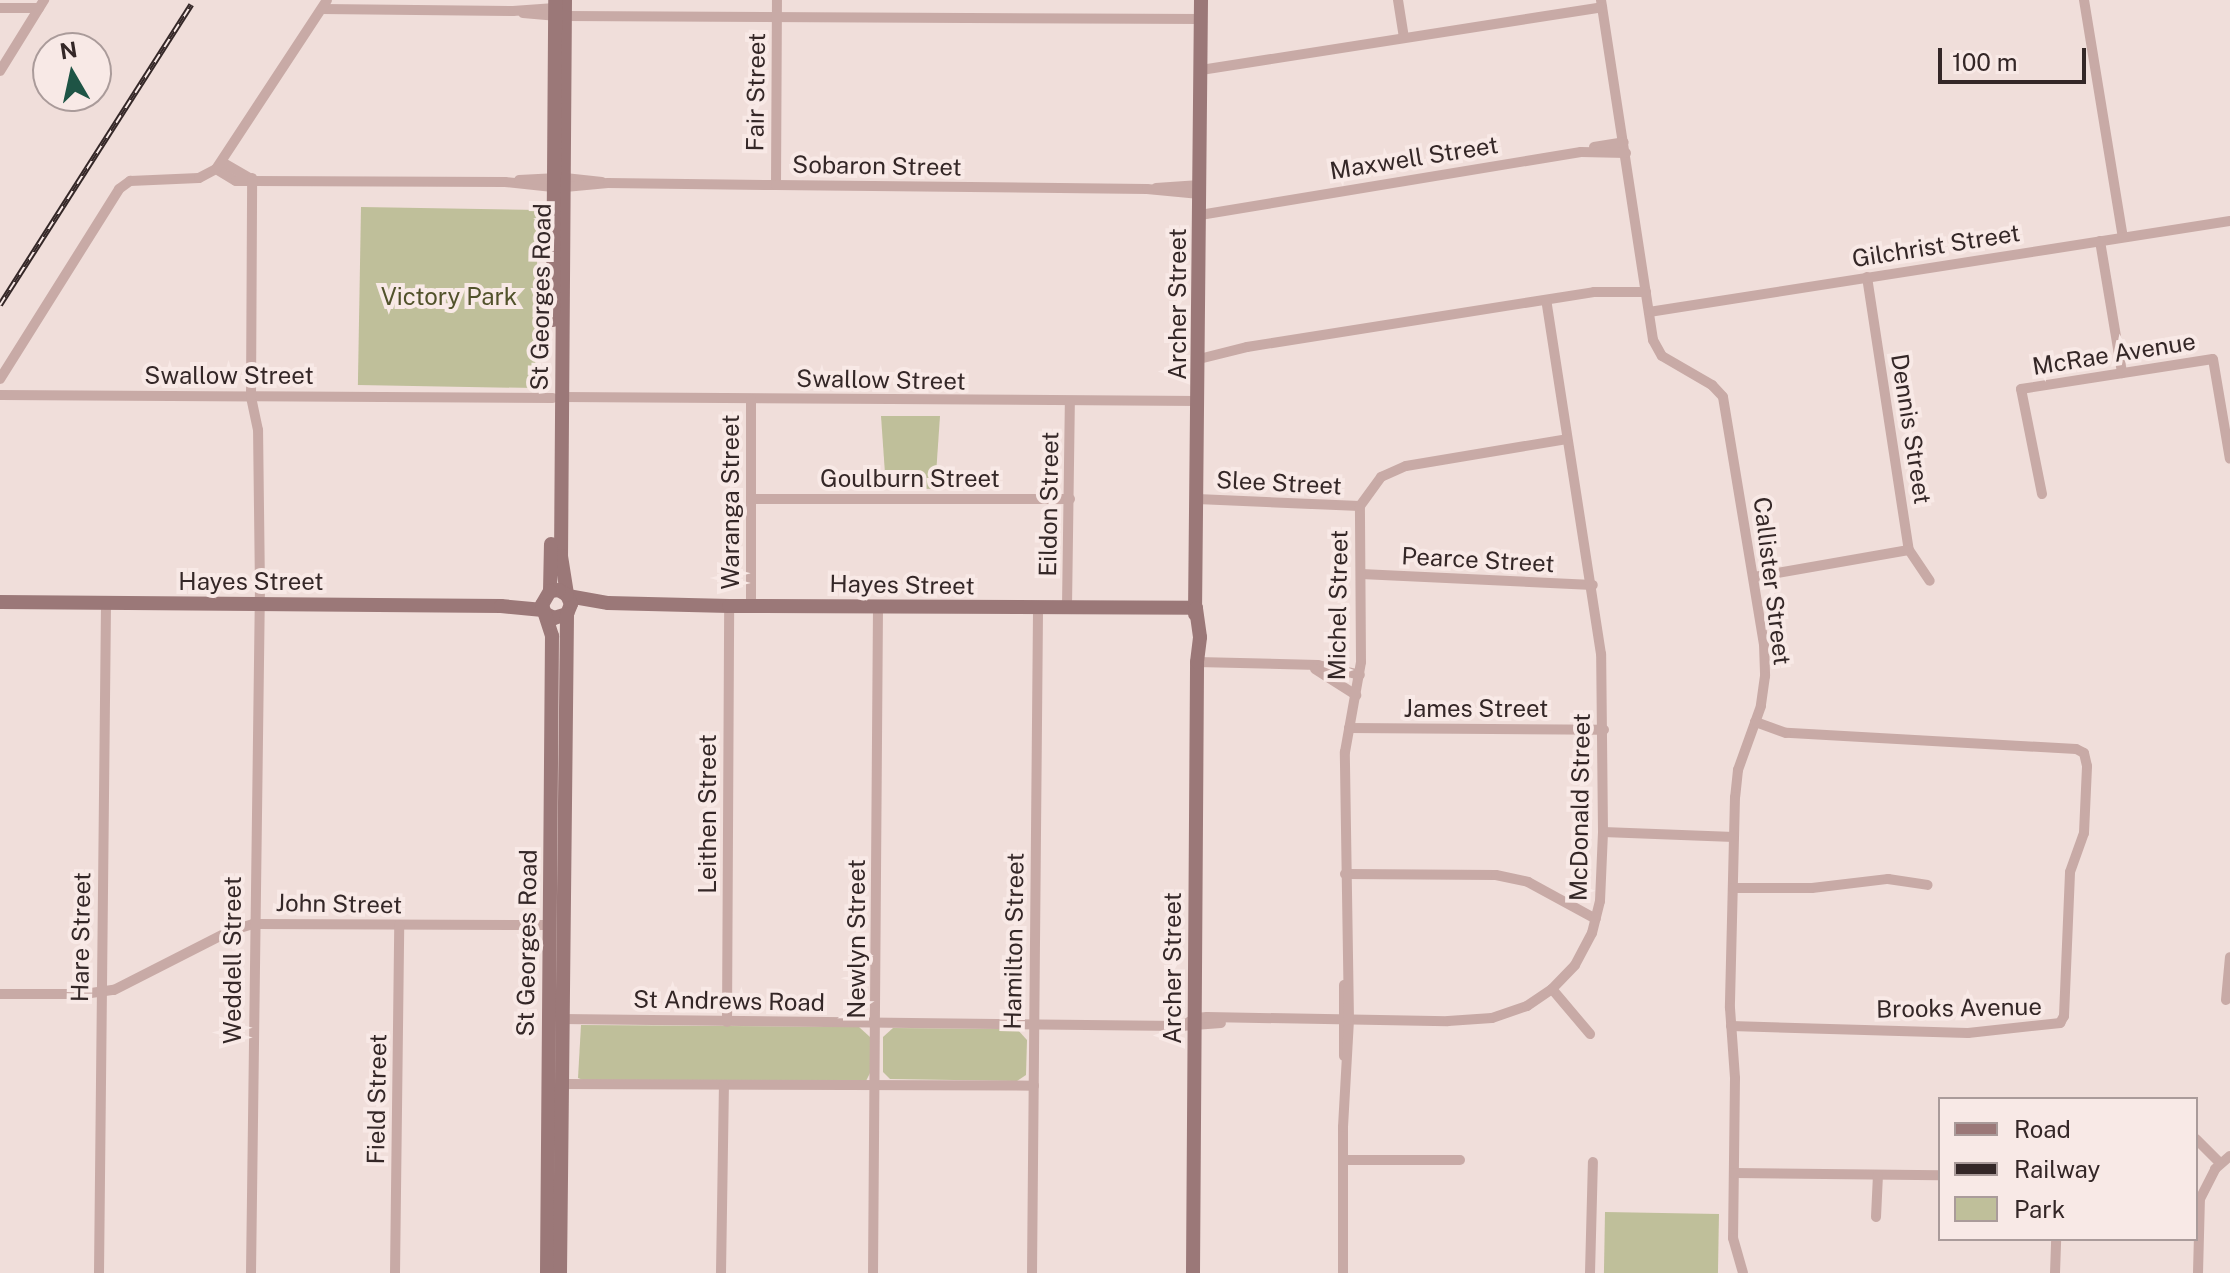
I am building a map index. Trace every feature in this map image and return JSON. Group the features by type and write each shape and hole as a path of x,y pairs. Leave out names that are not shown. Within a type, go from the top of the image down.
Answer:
{"street":[{"name":"Fair Street","path":"776,185 777,0"},
{"name":"Archer Street","path":"1193,1273 1191,1023 1200,633 1196,608 1201,0"},
{"path":"1398,0 1404,38"},
{"path":"2084,0 2123,237"},
{"path":"0,8 42,4"},
{"path":"0,71 42,4"},
{"path":"0,379 119,189 130,181 199,178 219,166 324,4 513,11 560,8 604,13 1201,19"},
{"path":"1201,70 1601,4"},
{"name":"Callister Street","path":"1601,4 1653,340 1662,356 1712,385 1723,397 1754,577 1765,676 1755,722 1738,770 1734,837 1731,1026 1735,1078 1733,1238 1741,1273"},
{"name":"St Georges Road","path":"550,592 556,560 560,8"},
{"name":"Maxwell Street","path":"1200,200 1254,204 1581,152 1625,148"},
{"name":"Sobaron Street","path":"219,166 236,181 252,178 1147,189 1200,200"},
{"name":"Weddell Street","path":"251,1273 258,430 251,397 252,178"},
{"name":"Gilchrist Street","path":"1649,312 2230,221"},
{"path":"2100,241 2122,373"},
{"name":"Dennis Street","path":"1867,277 1909,550 1930,581"},
{"path":"1199,353 1644,287"},
{"name":"McDonald Street","path":"1191,1023 1492,1018 1527,1006 1552,989 1575,965 1596,919 1603,832 1601,654 1593,585 1546,300"},
{"name":"McRae Avenue","path":"2042,494 2021,389 2213,359 2230,459"},
{"name":"Swallow Street","path":"0,395 1199,401"},
{"name":"Waranga Street","path":"751,399 751,606"},
{"name":"Eildon Street","path":"1067,607 1070,402"},
{"name":"Michel Street","path":"1343,1273 1345,752 1360,675 1360,506 1381,477 1406,466 1567,439"},
{"name":"Goulburn Street","path":"751,499 1070,499"},
{"name":"Slee Street","path":"1197,499 1360,506"},
{"path":"1754,577 1909,550"},
{"name":"St Georges Road","path":"556,560 568,596"},
{"name":"Pearce Street","path":"1361,574 1593,585"},
{"path":"559,590 568,596 568,613 554,618 544,612 543,600 550,592 559,590"},
{"name":"Hayes Street","path":"501,606 550,592"},
{"name":"Hayes Street","path":"568,596 608,603 729,606 1196,608"},
{"name":"Hayes Street","path":"0,602 501,606 544,612"},
{"name":"Hare Street","path":"99,1273 106,602"},
{"name":"Hayes Street","path":"568,613 608,603"},
{"name":"Newlyn Street","path":"873,1273 878,605"},
{"name":"Leithen Street","path":"727,1022 729,606"},
{"name":"Hamilton Street","path":"1032,1273 1038,609"},
{"name":"St Georges Road","path":"544,612 559,644"},
{"name":"St Georges Road","path":"560,1273 554,1238 559,644 568,613"},
{"path":"1197,662 1307,664 1360,675"},
{"path":"1307,664 1356,695"},
{"name":"Brooks Avenue","path":"1731,1026 1968,1033 2060,1023 2064,1016 2070,872 2084,833 2087,766 2084,753 2076,749 1786,733 1755,722"},
{"name":"James Street","path":"1349,728 1604,730"},
{"path":"1603,832 1734,837"},
{"path":"1345,874 1496,875 1528,882 1596,919"},
{"path":"1733,888 1812,888 1888,879 1928,885"},
{"name":"John Street","path":"0,994 101,992 118,988 230,931 253,924 556,925"},
{"name":"Field Street","path":"395,1273 399,925"},
{"path":"2226,1000 2230,957"},
{"path":"1552,989 1590,1034"},
{"name":"St Andrews Road","path":"558,1011 727,1022 1191,1023"},
{"path":"555,1084 1034,1086"},
{"path":"721,1273 724,1085"},
{"path":"2198,1140 2225,1160 2200,1199 2198,1273"},
{"path":"1343,1160 1460,1160"},
{"path":"1590,1273 1593,1162"},
{"path":"1734,1173 1938,1175"},
{"path":"1876,1217 1878,1175"},
{"name":"St Georges Road","path":"547,1273 554,1238"},
{"path":"2055,1273 2056,1241"}],"green space":[{"name":"Victory Park","path":"361,207 538,210 535,388 358,385"},
{"path":"881,416 940,416 935,489 886,488"},
{"path":"581,1025 859,1027 870,1037 870,1073 866,1081 583,1080 578,1078"},
{"path":"893,1028 1017,1029 1027,1040 1026,1075 1017,1081 890,1079 883,1072 883,1037"},
{"path":"1605,1212 1719,1214 1718,1273 1604,1273"}],"railway":[{"path":"0,305 191,5"}]}
